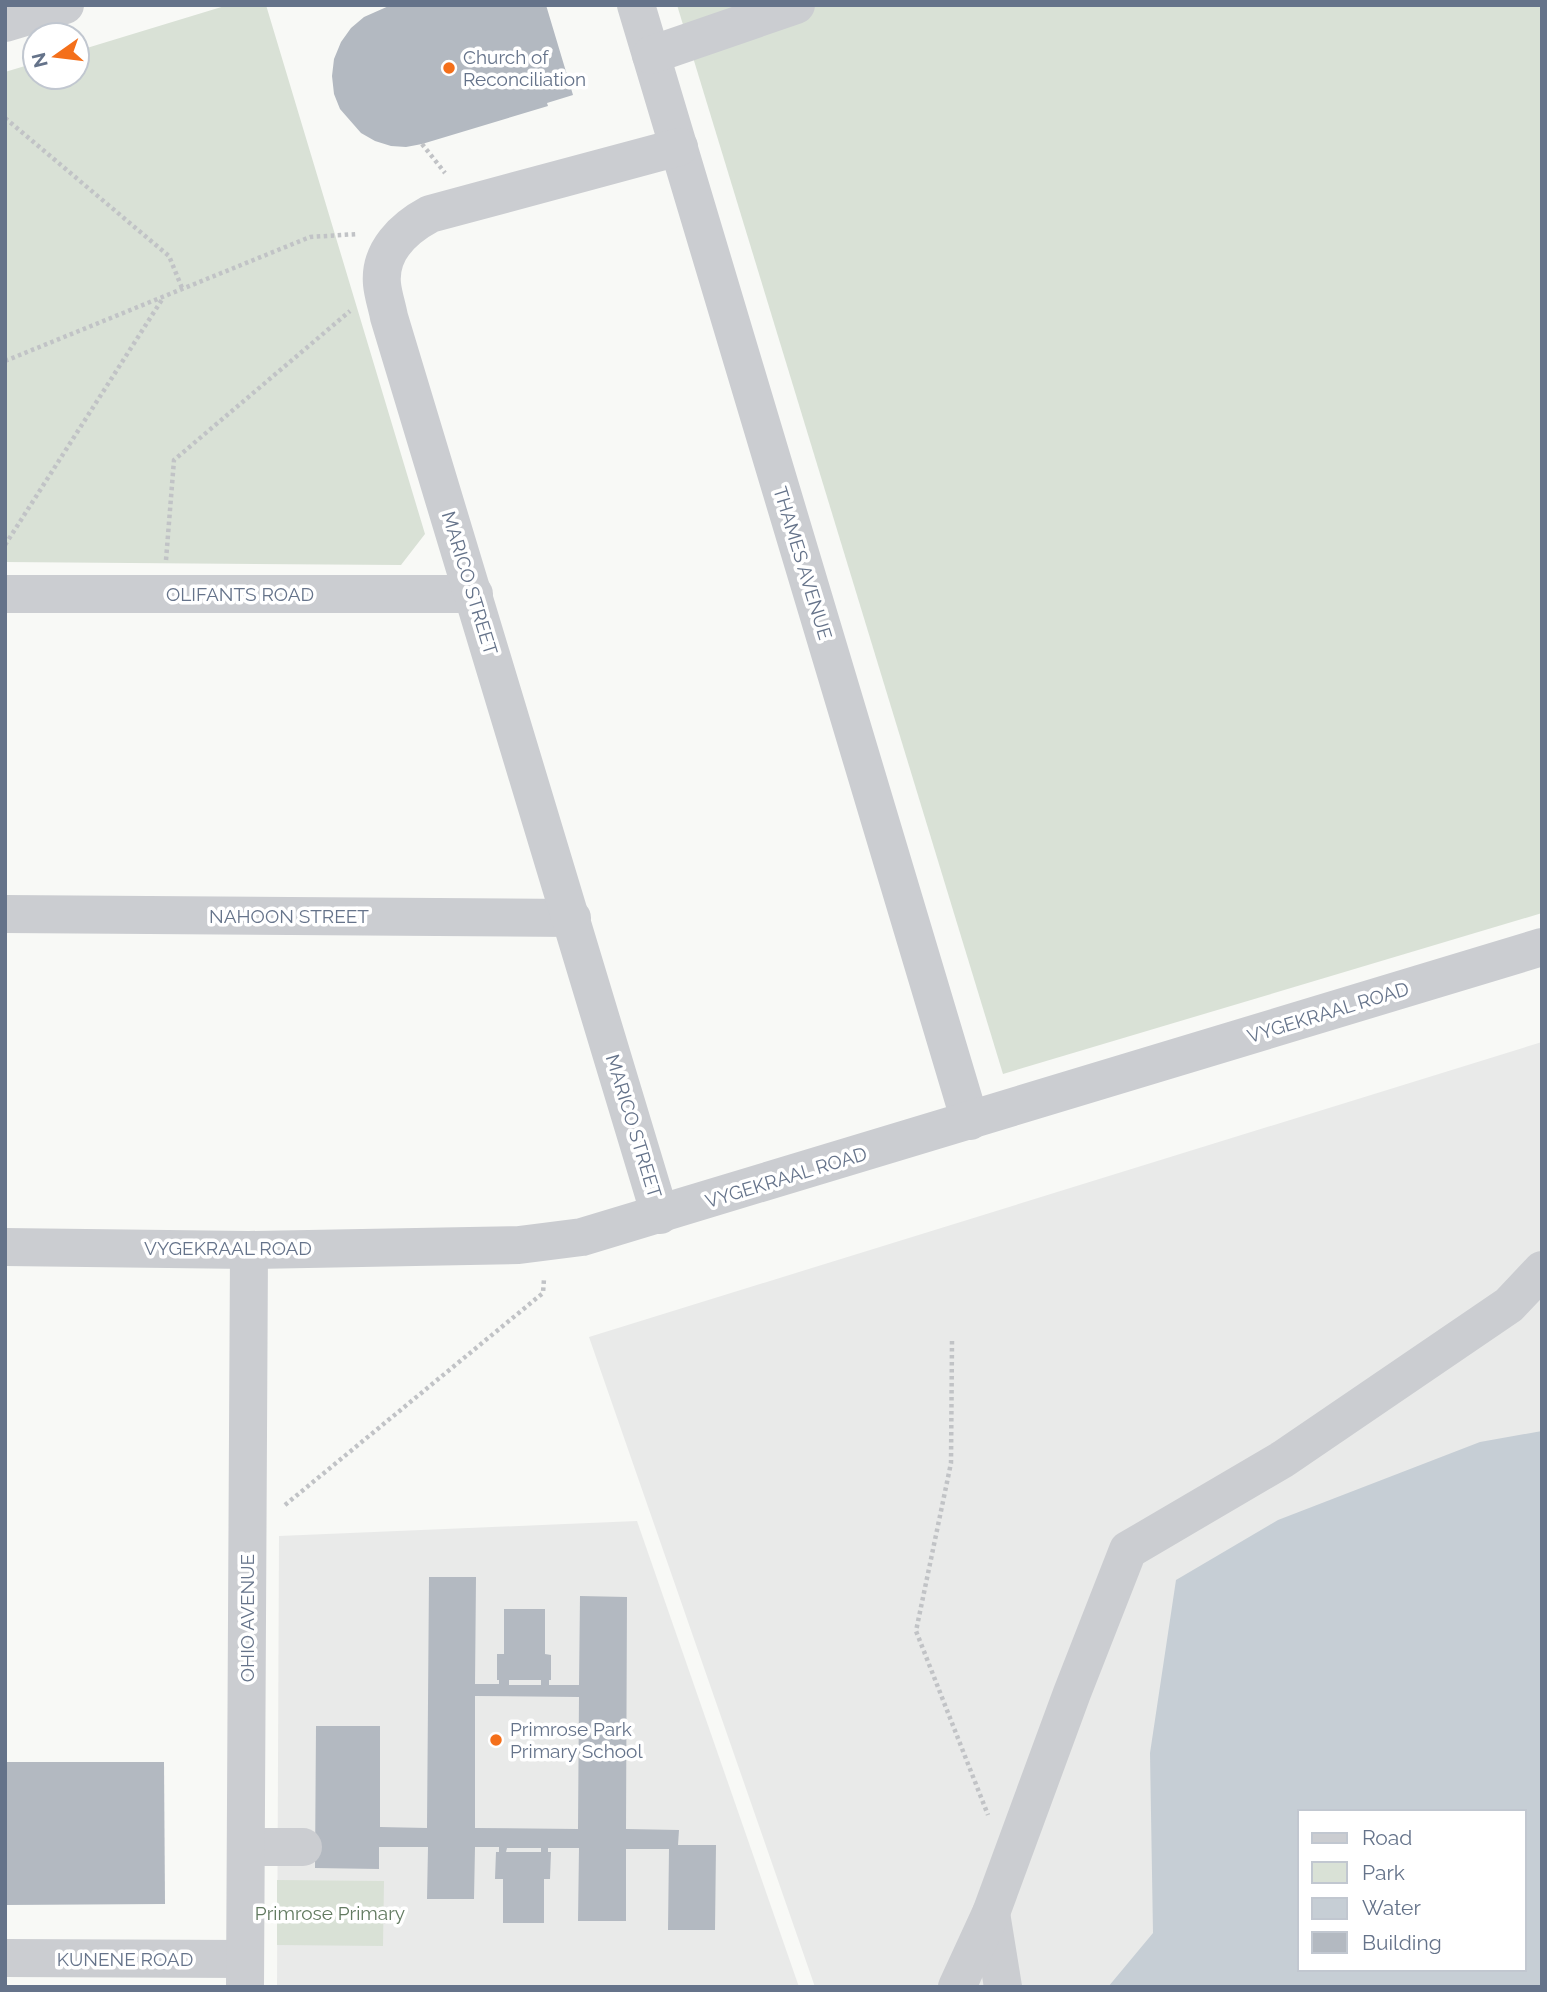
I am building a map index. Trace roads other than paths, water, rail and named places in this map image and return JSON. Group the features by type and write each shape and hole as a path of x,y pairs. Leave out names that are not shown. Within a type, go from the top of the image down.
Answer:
{"street":[{"path":"5,23 65,5"},
{"name":"THAMES AVENUE","path":"636,5 970,1121"},
{"path":"651,55 796,5"},
{"name":"MARICO STREET","path":"660,1215 389,317 382,283 387,255 401,232 430,214 679,147"},
{"name":"OLIFANTS ROAD","path":"5,594 474,594"},
{"name":"NAHOON STREET","path":"5,914 572,918"},
{"name":"VYGEKRAAL ROAD","path":"5,1247 249,1250 548,1243 583,1237 1542,947"},
{"name":"OHIO AVENUE","path":"245,1973 249,1250"},
{"path":"957,1987 991,1913 1072,1692 1128,1550 1283,1458 1509,1304 1542,1270"},
{"path":"246,1847 303,1847"},
{"path":"991,1913 1003,1987"},
{"name":"KUNENE ROAD","path":"5,1958 245,1973"}],"water":[{"path":"1542,1431 1542,1987 1108,1987 1153,1933 1150,1753 1176,1580 1278,1520 1480,1442"}],"place":[{"name":"Church of Reconciliation","path":"449,68"},
{"name":"Primrose Park Primary School","path":"496,1740"}],"park label":[{"name":"Primrose Primary","path":"330,1913"}]}
